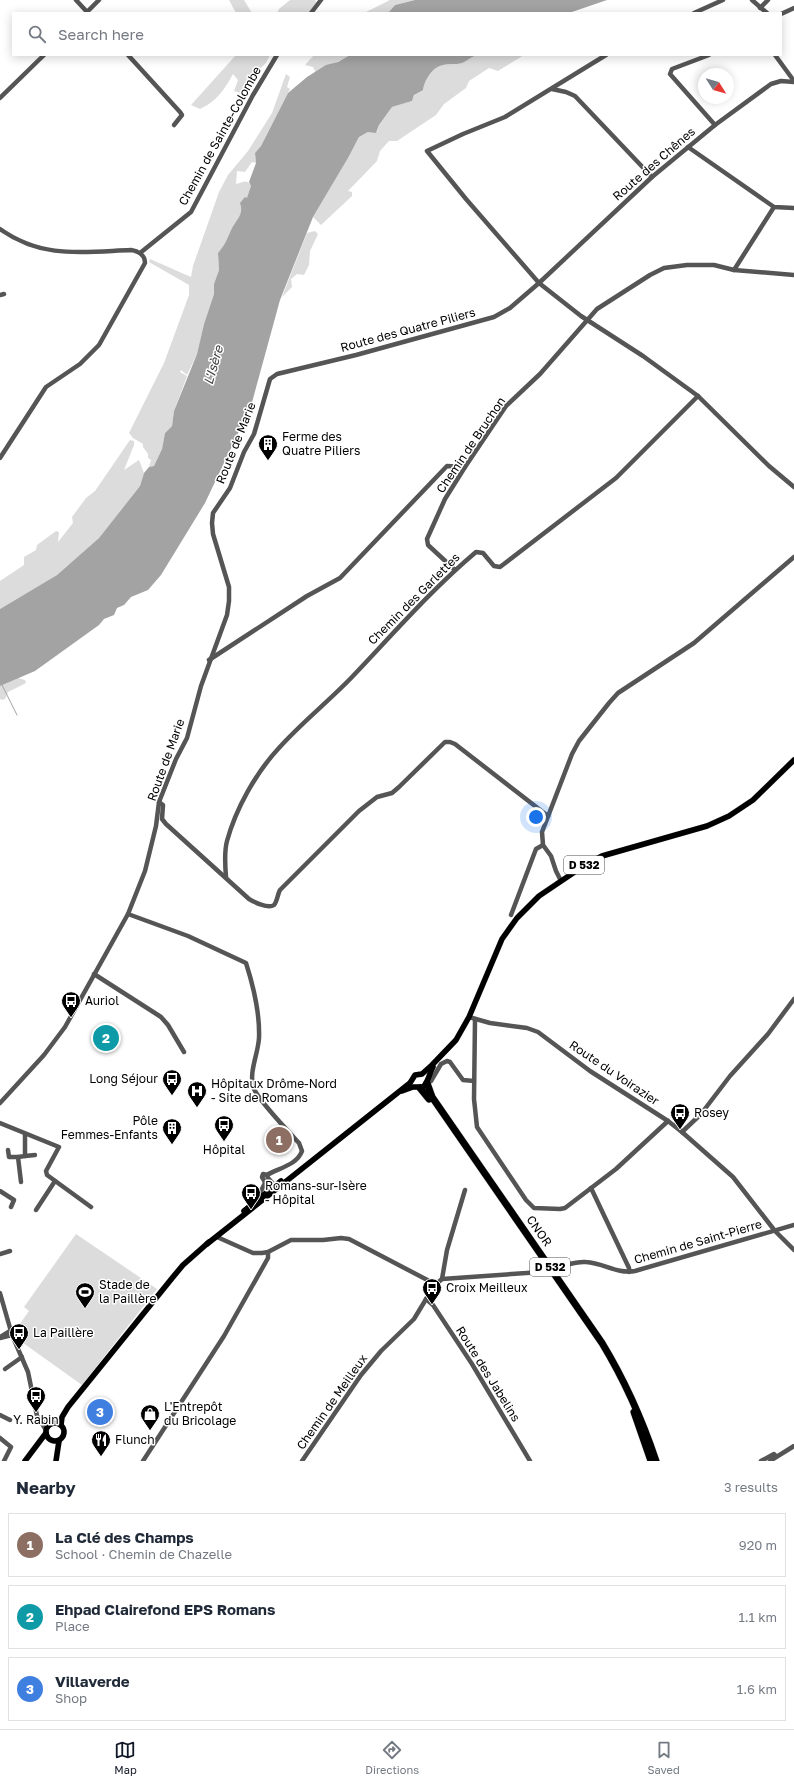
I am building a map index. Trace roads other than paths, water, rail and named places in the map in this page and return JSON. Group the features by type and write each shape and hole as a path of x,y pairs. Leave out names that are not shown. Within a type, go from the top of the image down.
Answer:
{"highway":[{"name":"CNOR","path":"424,1084 602,1343 624,1381 641,1419 657,1461"},
{"name":"CNOR","path":"424,1084 437,1110 599,1345 629,1400 650,1461"}],"main road":[{"name":"D 532","path":"422,1074 438,1060 456,1040 469,1017 496,953 508,929 531,903 585,864 602,856 707,826 729,816 753,800 794,760"},
{"name":"D 532","path":"424,1084 438,1060"},
{"path":"25,1461 52,1424 68,1407 183,1265 247,1208 276,1187 307,1160 343,1135 394,1095 412,1080 415,1075 422,1074 424,1084"},
{"path":"412,1080 424,1084"},
{"path":"394,1095 424,1084"},
{"path":"207,1244 218,1237 265,1199 276,1187"},
{"path":"39,1443 63,1438 64,1433 61,1425 62,1417 68,1407"},
{"path":"52,1424 61,1425"},
{"path":"46,1432 51,1440 56,1460"},
{"path":"56,1460 59,1440"}],"street":[{"path":"76,0 86,12"},
{"path":"88,12 100,0"},
{"path":"312,12 321,0"},
{"path":"696,12 723,0"},
{"path":"752,0 766,12"},
{"path":"760,8 768,0"},
{"path":"782,14 794,8"},
{"path":"0,98 43,56"},
{"path":"129,56 182,115 174,125"},
{"name":"Chemin de Sainte-Colombe","path":"140,253 191,212 253,95 276,56"},
{"path":"604,56 504,117 427,151 466,199 540,283 587,319 643,356 698,396 769,466 794,487"},
{"path":"706,56 672,69 670,74 715,125"},
{"path":"777,56 794,82"},
{"name":"Route des Chênes","path":"540,283 652,177 715,125 771,84 781,81 794,82"},
{"path":"552,89 566,92 575,96 652,177"},
{"path":"688,147 774,207 794,208"},
{"path":"734,270 774,207"},
{"path":"0,229 16,240 39,249 69,252 131,250 140,253 144,258 145,264 135,278 120,310 103,340 80,364 52,382 42,391 0,458"},
{"name":"Chemin de Bruchon","path":"455,570 428,545 427,539 446,499 465,467 506,406 540,374 597,309 623,291 664,268 687,265 714,265 734,270 794,275"},
{"name":"Route des Quatre Piliers","path":"273,376 423,338 494,317 510,308 540,283"},
{"name":"Route de Marie","path":"0,1103 60,1035 128,914 145,871 156,826 159,802 176,760 187,738 209,660 227,615 229,587 213,534 212,518 218,505 230,488 244,452 254,434 270,379 273,376"},
{"name":"Chemin des Garlettes","path":"226,877 227,842 239,811 249,791 269,759 351,678 455,570 476,552 480,552 494,566 500,567 616,478 698,396"},
{"path":"209,660 307,596 340,578 447,466 465,467"},
{"path":"561,881 551,856 543,845 542,832 572,754 579,741 618,693 650,671 678,655 694,643 794,557"},
{"path":"159,802 163,805 162,819 166,824 257,904 274,905 280,890 360,811 377,797 392,793 445,742 455,744 548,816"},
{"path":"510,915 536,849 543,845"},
{"path":"128,914 188,936 246,963 255,992 259,1015 259,1040 252,1074 253,1085 259,1097 299,1143 302,1151 298,1158 266,1179 258,1197 247,1208"},
{"path":"94,974 162,1017 184,1052"},
{"path":"682,1132 701,1114 730,1076 768,1034 794,999"},
{"name":"Route du Voirazier","path":"469,1017 490,1023 527,1028 538,1032 590,1071 682,1132 733,1177 775,1231 794,1250"},
{"path":"475,1019 474,1099 478,1129 529,1205 534,1208 561,1209 616,1169 668,1122"},
{"path":"424,1084 441,1064 447,1061 450,1062 463,1080 474,1081"},
{"path":"0,1123 59,1147 46,1171 47,1175 91,1207"},
{"path":"25,1134 25,1156"},
{"path":"8,1150 9,1157 35,1155"},
{"path":"18,1157 21,1182"},
{"path":"266,1179 276,1187"},
{"path":"36,1210 55,1181"},
{"path":"591,1188 629,1268 629,1272"},
{"path":"442,1278 447,1250 465,1190"},
{"path":"0,1191 14,1200 11,1207"},
{"name":"Chemin de Saint-Pierre","path":"442,1278 541,1272 576,1263 588,1262 629,1272 794,1225"},
{"path":"218,1237 253,1253 268,1252 291,1240 349,1239 436,1284"},
{"path":"0,1254 10,1251"},
{"path":"143,1461 224,1336 268,1258 268,1252"},
{"name":"Chemin de Meilleux","path":"302,1461 361,1375 381,1352 414,1319 436,1284 442,1278"},
{"path":"0,1292 11,1333 28,1372 37,1416 42,1422 46,1432"},
{"name":"Route des Jabelins","path":"426,1299 433,1305 472,1364 530,1461"},
{"path":"0,1337 11,1333"},
{"path":"5,1369 22,1357"},
{"path":"0,1414 10,1420"},
{"path":"42,1422 52,1424"},
{"path":"0,1438 11,1447 4,1461"},
{"path":"770,1461 794,1446"},
{"path":"761,1461 770,1455 774,1454 776,1456"}],"water":[{"path":"415,0 607,0 572,12 389,12 395,5"},
{"name":"L'Isère","path":"348,56 473,56 462,63 445,64 435,68 427,79 423,90 414,95 412,101 392,107 379,125 376,133 368,132 359,137 313,217 280,300 251,406 205,503 161,575 148,590 131,597 124,605 117,608 114,615 104,619 99,625 35,671 0,686 0,609 57,575 99,538 140,486 144,473 149,467 154,466 162,449 165,433 172,426 174,411 197,354 204,324 214,294 214,284 219,270 218,253 225,244 241,213 240,203 245,197 247,198 251,186 249,182 256,163 255,153 261,146 288,93 307,77 326,65 338,62"}],"waterway":[{"path":"2,685 17,715"}],"place":[{"name":"Ferme des Quatre Piliers","path":"268,461"},
{"name":"Auriol","path":"71,1018"},
{"name":"Ehpad Clairefond EPS Romans","path":"106,1038"},
{"name":"Long Séjour","path":"172,1096"},
{"name":"Hôpitaux Drôme-Nord - Site de Romans","path":"197,1108"},
{"name":"Rosey","path":"680,1130"},
{"name":"La Clé des Champs","path":"279,1140"},
{"name":"Hôpital","path":"224,1142"},
{"name":"Pôle Femmes-Enfants","path":"172,1145"},
{"name":"Romans-sur-Isère - Hôpital","path":"251,1210"},
{"name":"Croix Meilleux","path":"432,1305"},
{"name":"Stade de la Paillère","path":"85,1309"},
{"name":"La Paillère","path":"19,1350"},
{"name":"Villaverde","path":"100,1412"},
{"name":"Y. Rabin","path":"36,1413"},
{"name":"L'Entrepôt du Bricolage","path":"150,1431"},
{"name":"Flunch","path":"101,1457"}]}
